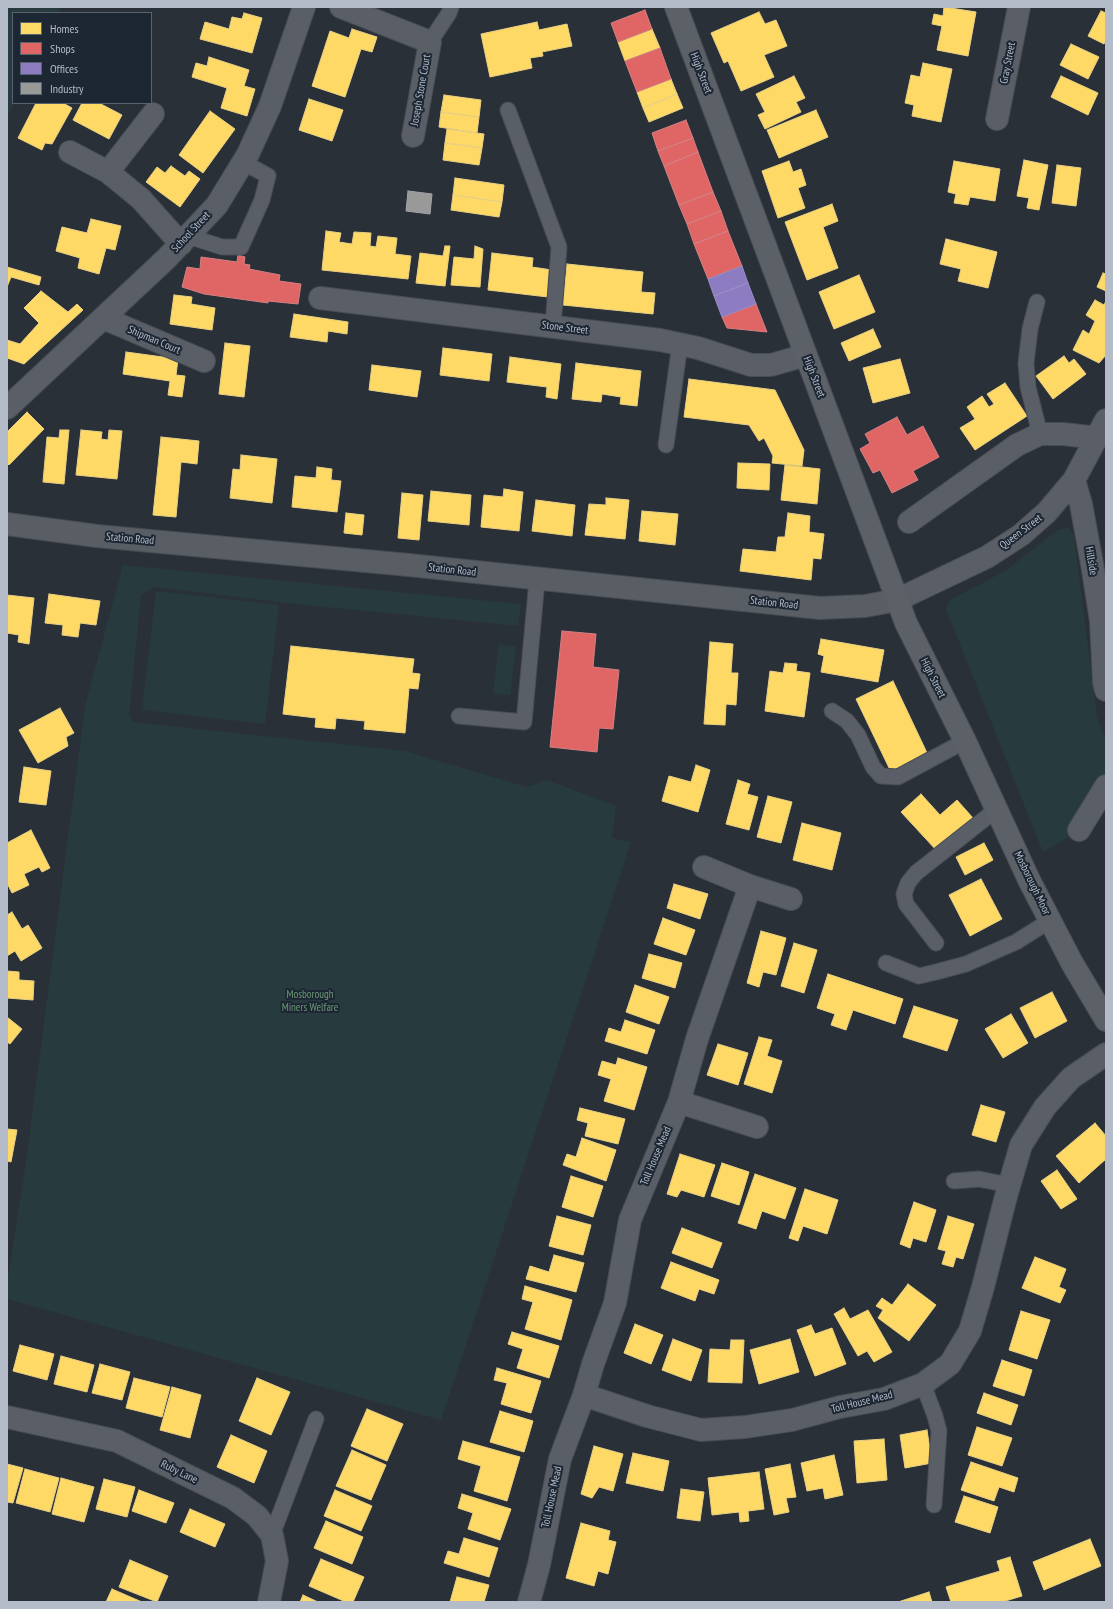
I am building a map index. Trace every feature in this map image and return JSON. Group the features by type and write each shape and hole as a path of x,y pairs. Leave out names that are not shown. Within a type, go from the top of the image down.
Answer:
{"main road":[{"name":"High Street","path":"676,7 897,600 916,645 965,741"},
{"name":"Station Road","path":"7,524 97,536 409,565 537,580 820,608 865,606 897,600"},
{"name":"Mosborough Moor","path":"965,741 997,808 1022,866 1072,963 1106,1020"}],"street":[{"name":"School Street","path":"7,408 185,240 217,205 244,162 270,106 304,7"},
{"name":"Joseph Stone Court","path":"342,7 430,42 413,136"},
{"name":"Gray Street","path":"997,119 1019,7"},
{"path":"108,172 153,114"},
{"path":"70,152 108,172 141,199 185,240"},
{"name":"Stone Street","path":"320,298 660,340 680,344 750,365 771,365 806,355"},
{"name":"Shipman Court","path":"103,318 204,361"},
{"path":"908,522 1017,445 1040,434 1064,434 1102,429"},
{"name":"Queen Street","path":"897,600 987,557 1021,535 1047,512 1074,480 1102,429"},
{"name":"Hillside","path":"1074,480 1081,504 1093,571 1100,621 1104,682 1106,690"},
{"path":"1079,830 1106,786"},
{"path":"704,867 750,886 791,899"},
{"name":"Toll House Mead","path":"529,1602 539,1565 560,1459 584,1395 593,1364 615,1303 630,1220 679,1102 697,1039 750,886"},
{"name":"Toll House Mead","path":"584,1395 647,1416 701,1430 744,1427 792,1420 884,1399 923,1384 950,1364 970,1331 1021,1145 1045,1107 1072,1078 1106,1054"},
{"path":"679,1102 757,1127"},
{"name":"Ruby Lane","path":"7,1417 117,1441 233,1498 257,1516 272,1535 277,1561 269,1602"}],"lane":[{"path":"430,42 449,13 451,7"},
{"path":"508,110 559,247 554,326"},
{"path":"185,240 222,247 241,247 262,200 268,176 244,162"},
{"path":"1037,302 1030,329 1026,363 1028,387 1040,434"},
{"path":"666,445 680,344"},
{"path":"459,716 524,722 537,580"},
{"path":"832,711 847,721 858,735 873,767 881,776 898,776 965,741"},
{"path":"936,943 906,904 904,894 908,883 916,873 997,808"},
{"path":"886,963 919,976 936,972 966,964 1016,942 1051,920"},
{"path":"954,1181 979,1179 1009,1185"},
{"path":"923,1384 939,1431 934,1505"},
{"path":"272,1535 316,1419"}],"green space":[{"path":"7,7 61,7 59,12 12,12 12,104 14,104 7,118"},
{"path":"1069,528 1074,536 1097,717 1106,741 1106,776 1073,821 1069,837 1043,852 946,609 950,600 1005,571 1059,529"},
{"name":"Mosborough Miners Welfare","path":"123,565 521,604 518,626 295,604 155,587 141,595 129,716 133,722 405,751 527,787 547,780 616,806 612,838 631,842 441,1420 7,1299 7,1284 27,1155 85,706"},
{"path":"156,591 279,605 265,724 142,710"},
{"path":"499,644 516,647 510,695 493,693"}],"building: Homes":[{"path":"944,7 976,12 968,56 937,50 942,26 932,24 934,14 943,16"},
{"path":"1101,11 1106,13 1106,40 1104,44 1088,36"},
{"path":"759,12 765,24 776,20 787,46 764,55 774,77 741,91 728,61 724,63 711,33"},
{"path":"244,13 262,18 252,53 200,39 205,22 229,29 232,17 242,19"},
{"path":"537,22 539,30 567,24 572,46 542,52 543,56 530,58 532,68 490,77 481,34"},
{"path":"352,29 377,37 372,52 361,49 345,97 312,86 330,31 349,38"},
{"path":"652,29 660,48 625,61 618,42"},
{"path":"1071,44 1099,57 1088,79 1060,65"},
{"path":"209,57 249,70 244,86 255,89 247,116 221,108 227,88 192,77 196,63 207,66"},
{"path":"923,63 952,69 941,122 912,116 914,105 905,103 911,75 920,77"},
{"path":"794,76 805,98 796,102 801,112 765,129 758,115 765,112 756,94"},
{"path":"1061,76 1098,93 1088,115 1051,97"},
{"path":"671,79 677,94 643,108 637,92"},
{"path":"677,94 683,108 649,122 643,108"},
{"path":"444,95 481,100 479,117 441,112"},
{"path":"309,99 343,110 332,141 299,130"},
{"path":"35,104 65,104 72,108 52,144 45,143 42,150 18,138"},
{"path":"81,104 101,104 122,115 109,139 73,120"},
{"path":"816,110 828,137 779,158 767,130"},
{"path":"210,111 235,129 203,173 179,155"},
{"path":"441,112 479,117 477,133 439,127"},
{"path":"447,129 484,134 482,148 445,143"},
{"path":"445,143 482,148 479,165 443,160"},
{"path":"1024,160 1048,165 1039,210 1027,208 1029,198 1017,196"},
{"path":"789,161 793,172 801,169 806,185 798,188 805,208 778,218 762,171"},
{"path":"954,161 1000,169 995,201 970,197 968,205 954,203 956,194 948,192"},
{"path":"1057,165 1081,168 1076,206 1052,203"},
{"path":"171,166 185,176 189,171 200,179 180,207 146,182 157,167 165,173"},
{"path":"455,178 504,185 502,202 453,195"},
{"path":"453,195 502,202 499,217 451,210"},
{"path":"832,204 838,221 823,227 838,268 807,280 785,222"},
{"path":"91,219 121,226 115,250 106,248 99,274 78,268 80,258 56,251 62,227 87,233"},
{"path":"326,231 341,233 339,242 352,244 354,232 371,233 370,246 376,247 378,236 397,238 395,254 411,256 408,279 322,270"},
{"path":"946,239 997,252 988,288 958,281 961,269 940,264"},
{"path":"445,246 450,246 445,286 416,283 420,253 443,256"},
{"path":"475,246 483,249 480,287 451,285 454,257 474,259"},
{"path":"492,253 533,258 532,267 552,270 548,297 488,290"},
{"path":"567,264 643,272 641,292 655,293 653,314 563,305"},
{"path":"7,267 41,277 39,285 11,277 7,287"},
{"path":"1103,273 1106,274 1106,291 1097,287"},
{"path":"859,275 875,312 834,329 819,292"},
{"path":"41,291 68,312 77,304 83,310 24,364 7,358 7,340 20,344 39,323 24,308"},
{"path":"174,295 192,297 191,304 215,308 212,330 170,324"},
{"path":"1095,300 1104,305 1106,301 1106,355 1099,363 1073,350 1083,330 1089,334 1095,321 1086,315"},
{"path":"294,314 348,322 347,334 328,331 327,342 290,337"},
{"path":"873,329 881,347 849,361 841,343"},
{"path":"225,343 250,346 244,397 219,394"},
{"path":"443,348 492,354 489,381 440,375"},
{"path":"126,352 178,359 176,375 185,376 182,397 168,395 170,381 123,374"},
{"path":"1064,356 1069,363 1074,359 1086,374 1053,399 1036,376"},
{"path":"510,357 561,364 557,399 546,397 547,387 507,382"},
{"path":"900,359 910,393 873,403 863,368"},
{"path":"576,363 641,371 637,406 620,404 621,397 602,394 601,402 572,399"},
{"path":"372,365 421,371 417,397 369,390"},
{"path":"689,379 775,390 804,450 802,466 772,463 773,456 764,438 759,441 749,425 684,417"},
{"path":"1005,383 1027,416 975,450 960,428 975,419 967,407 982,396 989,407 994,404 987,394"},
{"path":"27,412 44,429 9,465 7,463 7,432"},
{"path":"60,430 69,430 64,484 43,482 47,437 59,438"},
{"path":"81,430 102,432 101,439 108,440 109,430 122,431 117,479 76,475"},
{"path":"161,437 199,441 197,464 181,462 176,517 153,515"},
{"path":"241,455 277,459 272,503 230,498 233,469 240,470"},
{"path":"738,463 770,464 769,490 737,488"},
{"path":"785,465 820,469 817,504 781,500"},
{"path":"317,467 332,469 331,480 341,481 337,512 292,507 295,476 316,478"},
{"path":"504,489 523,492 519,531 481,527 484,495 503,497"},
{"path":"431,491 471,495 469,525 428,521"},
{"path":"402,493 423,495 419,540 398,538"},
{"path":"606,498 629,500 625,539 585,535 589,504 606,505"},
{"path":"536,500 575,505 572,536 532,531"},
{"path":"642,511 678,514 675,545 639,541"},
{"path":"346,513 364,515 362,535 344,533"},
{"path":"788,513 810,516 809,532 824,534 821,559 813,558 811,580 740,571 743,549 776,552 778,537 785,537"},
{"path":"49,594 100,601 96,625 80,623 78,637 62,635 63,625 45,623"},
{"path":"7,595 34,598 29,644 18,642 19,635 7,633"},
{"path":"821,639 884,650 878,682 821,672 824,656 818,654"},
{"path":"710,642 733,644 731,673 738,673 736,705 726,704 725,725 704,724"},
{"path":"291,646 414,659 412,673 420,674 418,689 409,688 405,733 364,729 365,721 336,718 335,729 315,727 316,718 283,714"},
{"path":"785,663 797,664 796,671 810,673 804,717 765,711 770,671 783,673"},
{"path":"893,681 928,755 891,772 856,699"},
{"path":"60,708 74,733 66,737 68,746 38,763 19,730"},
{"path":"696,765 710,770 698,812 662,801 669,776 691,782"},
{"path":"24,767 51,771 46,805 19,802"},
{"path":"738,780 750,784 747,794 758,797 749,830 726,824"},
{"path":"921,794 940,815 957,800 973,818 937,851 901,812"},
{"path":"768,796 792,802 781,843 757,837"},
{"path":"802,823 841,833 832,870 793,860"},
{"path":"31,830 50,868 42,872 39,867 24,874 29,885 12,893 7,883 7,843"},
{"path":"984,843 993,860 965,875 956,857"},
{"path":"981,879 1002,919 970,936 949,895"},
{"path":"674,884 708,894 700,919 667,908"},
{"path":"12,912 22,929 28,925 42,948 21,961 15,951 7,956 7,915"},
{"path":"663,918 695,930 686,955 654,944"},
{"path":"761,931 786,938 776,975 763,972 759,987 747,983"},
{"path":"794,943 817,950 804,993 781,986"},
{"path":"649,954 682,963 675,988 642,978"},
{"path":"7,971 19,972 19,980 34,981 33,1000 7,998"},
{"path":"828,974 903,999 895,1024 853,1010 846,1030 831,1025 835,1014 817,1008"},
{"path":"635,985 669,997 659,1024 626,1012"},
{"path":"1052,992 1067,1021 1035,1038 1020,1008"},
{"path":"914,1006 958,1020 947,1051 903,1037"},
{"path":"1011,1014 1028,1043 1003,1058 985,1029"},
{"path":"7,1017 22,1029 10,1044 7,1042"},
{"path":"625,1020 655,1030 647,1054 605,1041 609,1028 621,1032"},
{"path":"759,1037 772,1040 767,1056 782,1061 772,1093 744,1084"},
{"path":"718,1044 748,1053 738,1085 707,1075"},
{"path":"618,1058 647,1067 634,1110 604,1101 611,1079 598,1075 602,1061 616,1065"},
{"path":"981,1105 1005,1112 996,1142 972,1135"},
{"path":"580,1108 625,1119 618,1144 585,1136 588,1123 577,1120"},
{"path":"1095,1123 1106,1136 1106,1159 1079,1183 1056,1156"},
{"path":"7,1129 17,1130 11,1162 7,1161"},
{"path":"582,1138 616,1150 606,1181 563,1165 567,1154 576,1157"},
{"path":"680,1154 715,1165 704,1197 681,1190 677,1197 667,1194"},
{"path":"722,1163 749,1172 739,1205 711,1196"},
{"path":"1057,1170 1077,1199 1061,1209 1041,1181"},
{"path":"755,1174 796,1188 785,1219 762,1211 756,1229 738,1223"},
{"path":"571,1176 603,1186 593,1217 562,1207"},
{"path":"805,1189 838,1200 827,1234 803,1226 798,1241 789,1238"},
{"path":"914,1202 936,1210 926,1242 913,1238 910,1248 900,1244"},
{"path":"557,1216 591,1225 583,1255 549,1246"},
{"path":"948,1216 974,1224 963,1259 956,1257 953,1267 942,1264 946,1251 938,1249"},
{"path":"682,1228 722,1243 712,1268 672,1253"},
{"path":"554,1255 584,1263 576,1292 526,1279 530,1266 549,1272"},
{"path":"1035,1257 1066,1269 1059,1287 1066,1290 1060,1303 1022,1288"},
{"path":"671,1262 719,1280 714,1294 699,1289 695,1301 661,1288"},
{"path":"908,1284 936,1305 909,1341 878,1318 883,1310 876,1306 882,1298 892,1305"},
{"path":"525,1286 572,1300 561,1340 525,1329 533,1302 522,1299"},
{"path":"844,1308 850,1319 868,1310 892,1352 874,1362 867,1351 858,1356 834,1314"},
{"path":"1021,1311 1050,1320 1037,1359 1009,1350"},
{"path":"635,1324 663,1335 651,1364 624,1353"},
{"path":"811,1325 815,1334 832,1328 846,1364 815,1376 797,1330"},
{"path":"512,1332 559,1346 549,1378 517,1368 523,1349 508,1344"},
{"path":"673,1339 702,1350 691,1381 662,1370"},
{"path":"790,1339 799,1372 759,1384 750,1350"},
{"path":"731,1340 744,1340 742,1383 708,1382 710,1349 730,1350"},
{"path":"20,1345 54,1354 47,1380 13,1371"},
{"path":"61,1356 94,1365 87,1392 54,1384"},
{"path":"1002,1360 1032,1370 1024,1396 993,1386"},
{"path":"100,1364 130,1372 122,1400 92,1393"},
{"path":"497,1368 541,1381 531,1413 501,1404 507,1383 494,1380"},
{"path":"134,1378 170,1387 162,1417 126,1408"},
{"path":"257,1378 290,1392 271,1435 239,1421"},
{"path":"172,1387 201,1395 190,1438 160,1430"},
{"path":"984,1393 1018,1405 1011,1425 977,1413"},
{"path":"367,1409 403,1424 387,1461 351,1446"},
{"path":"500,1411 533,1421 524,1452 490,1442"},
{"path":"977,1427 1012,1438 1002,1466 968,1455"},
{"path":"927,1430 932,1463 905,1468 900,1435"},
{"path":"231,1435 267,1451 254,1483 217,1467"},
{"path":"884,1439 887,1480 857,1483 854,1441"},
{"path":"463,1441 520,1457 507,1501 474,1491 481,1466 458,1459"},
{"path":"594,1446 623,1454 613,1491 599,1487 592,1498 581,1494"},
{"path":"352,1450 386,1465 371,1500 336,1486"},
{"path":"633,1453 669,1461 663,1491 626,1483"},
{"path":"834,1455 843,1495 825,1499 823,1488 807,1491 801,1463"},
{"path":"971,1462 1018,1478 1014,1492 999,1487 994,1501 961,1490"},
{"path":"7,1464 23,1468 13,1503 7,1502"},
{"path":"790,1464 796,1497 786,1498 789,1512 774,1515 765,1469"},
{"path":"25,1469 59,1478 50,1512 16,1503"},
{"path":"759,1472 764,1509 748,1511 749,1521 740,1522 739,1512 712,1515 708,1478"},
{"path":"61,1478 94,1487 84,1522 52,1514"},
{"path":"104,1479 135,1487 127,1517 96,1509"},
{"path":"681,1489 704,1492 700,1521 677,1518"},
{"path":"139,1490 174,1503 166,1523 132,1511"},
{"path":"335,1490 372,1506 361,1531 324,1516"},
{"path":"462,1494 511,1509 500,1540 468,1529 473,1513 458,1508"},
{"path":"964,1496 998,1507 990,1533 955,1522"},
{"path":"190,1509 225,1524 215,1547 180,1532"},
{"path":"326,1521 363,1537 352,1564 314,1548"},
{"path":"581,1523 610,1531 608,1540 616,1542 608,1574 598,1571 594,1586 566,1578"},
{"path":"464,1538 498,1548 489,1577 444,1563 448,1551 459,1554"},
{"path":"1090,1539 1101,1566 1044,1590 1033,1562"},
{"path":"1010,1557 1022,1596 1002,1602 951,1602 946,1587 1000,1571 997,1561"},
{"path":"321,1559 364,1577 353,1602 346,1602 309,1586"},
{"path":"130,1560 168,1576 157,1602 119,1587"},
{"path":"457,1577 489,1585 484,1602 450,1602"},
{"path":"112,1589 142,1602 106,1602"},
{"path":"929,1592 932,1602 898,1602"},
{"path":"303,1595 318,1602 300,1602"}],"building: Shops":[{"path":"645,10 652,29 618,42 611,23"},
{"path":"660,48 671,79 637,92 625,61"},
{"path":"686,120 693,138 658,151 652,133"},
{"path":"693,138 698,152 664,166 658,151"},
{"path":"698,152 713,192 679,205 664,166"},
{"path":"713,192 721,211 687,224 679,205"},
{"path":"721,211 728,231 694,244 687,224"},
{"path":"728,231 742,266 708,279 694,244"},
{"path":"238,255 245,257 244,264 250,265 249,269 280,275 279,281 301,284 298,304 268,301 268,303 204,294 182,287 187,267 200,269 201,257 237,262"},
{"path":"756,304 767,332 727,328 722,317"},
{"path":"897,417 907,435 923,426 939,457 913,471 918,480 892,493 880,470 873,473 860,449 870,443 865,434"},
{"path":"562,631 596,634 593,667 619,670 613,729 599,728 597,752 550,747"}],"building: Offices":[{"path":"742,266 748,283 714,296 708,279"},
{"path":"748,283 756,304 722,317 714,296"}],"building: Industry":[{"path":"408,191 432,194 430,214 406,211"}]}
